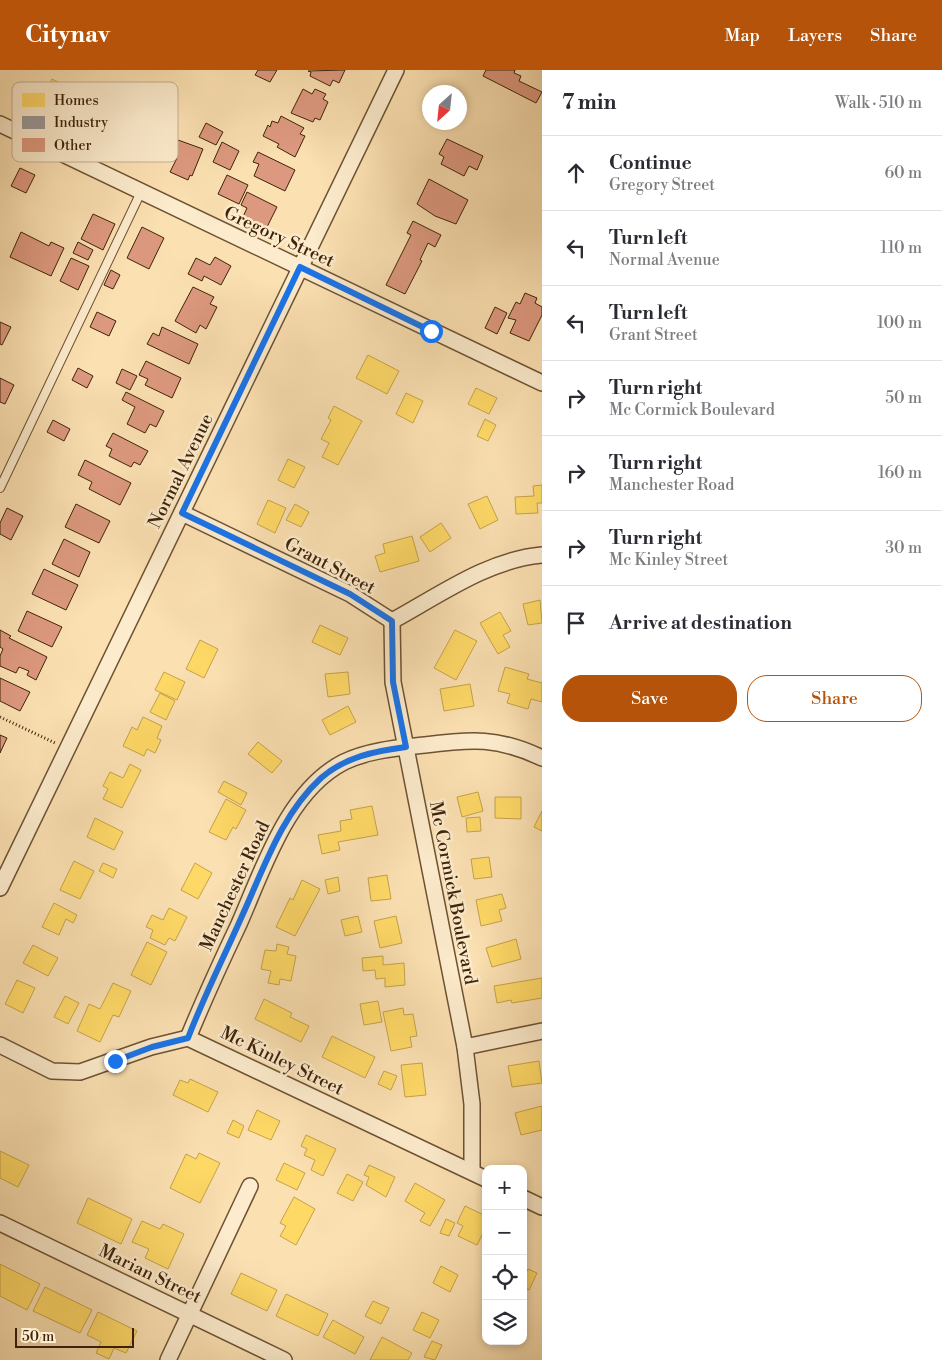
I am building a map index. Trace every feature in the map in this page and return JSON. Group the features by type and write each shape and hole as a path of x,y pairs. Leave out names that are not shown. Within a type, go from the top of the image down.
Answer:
{"street":[{"name":"Normal Avenue","path":"0,888 396,70"},
{"name":"Gregory Street","path":"0,124 12,130"},
{"name":"Gregory Street","path":"79,162 542,383"},
{"name":"Grant Street","path":"182,513 350,594 392,621"},
{"path":"392,621 486,568 523,556 542,554"},
{"name":"Mc Cormick Boulevard","path":"392,621 393,682 465,1047 472,1104 472,1172"},
{"name":"Manchester Road","path":"188,1038 212,979 271,850 285,824 305,796 322,778 343,763 372,752 465,740 501,742 542,758"},
{"path":"465,1047 542,1030"},
{"path":"0,1045 52,1071 80,1072 152,1047 188,1038"},
{"name":"Mc Kinley Street","path":"188,1038 482,1177"},
{"path":"168,1360 250,1186"},
{"path":"527,1200 542,1207"},
{"name":"Marian Street","path":"0,1223 284,1360"}],"lane":[{"path":"0,488 142,192"}],"path":[{"path":"0,716 67,749"}],"building: Homes":[{"path":"368,355 399,371 387,394 356,378"},
{"path":"476,388 497,398 489,414 468,404"},
{"path":"406,393 423,401 413,423 396,414"},
{"path":"334,406 362,421 338,465 322,457 329,443 321,439 331,420 328,418"},
{"path":"485,419 496,425 488,441 477,436"},
{"path":"288,459 305,467 294,488 278,480"},
{"path":"542,485 542,503 537,503 538,513 516,514 515,497 534,496 533,486"},
{"path":"487,496 498,520 480,529 468,504"},
{"path":"268,500 286,508 275,533 257,524"},
{"path":"295,504 309,512 301,527 286,520"},
{"path":"441,523 451,538 430,552 420,537"},
{"path":"412,536 419,561 380,572 375,556 385,553 383,544"},
{"path":"540,600 542,623 528,625 523,604"},
{"path":"500,612 511,631 503,635 510,647 498,654 480,623"},
{"path":"320,625 348,638 340,655 312,642"},
{"path":"455,630 477,641 456,680 434,668"},
{"path":"200,640 218,649 204,678 186,669"},
{"path":"505,667 529,674 527,679 542,683 542,702 531,699 528,709 507,703 510,694 498,691"},
{"path":"164,672 185,682 177,700 155,690"},
{"path":"348,672 350,694 328,697 325,674"},
{"path":"470,684 474,706 444,711 440,689"},
{"path":"160,693 175,701 166,720 150,712"},
{"path":"348,706 356,722 330,735 322,720"},
{"path":"143,717 162,726 157,738 161,740 155,753 147,749 144,756 123,746 132,727 137,730"},
{"path":"258,742 282,761 272,773 248,754"},
{"path":"130,764 141,770 122,808 103,799 108,789 103,786 110,772 123,778"},
{"path":"224,781 247,793 241,805 218,792"},
{"path":"478,792 483,811 462,817 457,797"},
{"path":"495,797 521,797 521,819 495,818"},
{"path":"226,799 246,810 236,829 233,827 226,840 209,832"},
{"path":"372,806 378,835 338,842 340,850 322,854 318,835 341,831 340,821 352,819 350,810"},
{"path":"542,811 542,831 534,827"},
{"path":"480,817 481,831 467,832 466,818"},
{"path":"95,818 123,832 114,850 87,837"},
{"path":"489,857 492,877 474,879 471,859"},
{"path":"74,861 94,871 80,899 60,890"},
{"path":"103,863 117,869 113,878 99,871"},
{"path":"195,863 212,873 198,899 181,890"},
{"path":"387,875 391,899 371,901 368,878"},
{"path":"338,877 340,891 328,894 325,880"},
{"path":"302,880 320,889 295,936 276,927 290,898 293,900"},
{"path":"502,894 506,908 499,910 502,921 481,926 476,900"},
{"path":"54,903 77,915 73,923 66,919 59,935 42,927"},
{"path":"169,908 187,917 175,941 169,938 165,945 150,938 153,930 146,927 152,915 163,920"},
{"path":"358,916 362,932 345,936 341,920"},
{"path":"396,916 402,943 380,948 374,921"},
{"path":"516,939 521,959 492,967 486,948"},
{"path":"147,942 167,952 151,985 131,975"},
{"path":"277,944 289,947 287,954 296,956 291,981 280,979 279,985 268,983 271,971 261,969 265,950 276,951"},
{"path":"33,945 58,958 48,976 23,963"},
{"path":"383,956 383,965 404,963 405,985 385,987 385,978 376,979 375,970 363,971 362,958"},
{"path":"542,978 542,998 512,1003 511,1000 497,1003 494,986"},
{"path":"17,980 35,988 23,1013 5,1004"},
{"path":"113,983 131,991 119,1017 113,1015 100,1042 77,1031 89,1004 100,1009"},
{"path":"65,996 79,1003 68,1024 54,1017"},
{"path":"264,999 292,1013 290,1017 309,1026 301,1042 255,1019"},
{"path":"378,1001 382,1022 364,1025 360,1004"},
{"path":"403,1008 404,1015 413,1014 417,1036 410,1037 412,1047 391,1051 383,1012"},
{"path":"332,1036 375,1057 365,1078 322,1057"},
{"path":"539,1061 542,1083 512,1087 508,1066"},
{"path":"422,1063 426,1095 405,1097 401,1065"},
{"path":"384,1071 397,1076 391,1090 378,1084"},
{"path":"190,1079 218,1092 208,1112 173,1095 180,1080 188,1083"},
{"path":"542,1106 542,1130 521,1135 515,1113"},
{"path":"257,1110 280,1121 271,1140 248,1130"},
{"path":"233,1120 244,1126 239,1138 227,1133"},
{"path":"306,1135 336,1149 323,1176 311,1170 315,1160 304,1155 307,1149 301,1146"},
{"path":"0,1151 29,1165 18,1187 0,1178"},
{"path":"199,1153 220,1163 200,1203 170,1188 186,1154 196,1159"},
{"path":"284,1163 305,1173 297,1190 276,1180"},
{"path":"369,1165 395,1177 386,1197 366,1185 369,1177 364,1175"},
{"path":"347,1174 363,1182 353,1201 337,1193"},
{"path":"415,1183 445,1200 430,1226 420,1221 425,1213 405,1201"},
{"path":"294,1197 315,1209 296,1245 280,1236 286,1226 280,1223"},
{"path":"88,1198 132,1219 121,1244 77,1223"},
{"path":"465,1206 482,1214 482,1235 477,1245 458,1236 463,1226 457,1223"},
{"path":"446,1219 455,1223 449,1236 440,1233"},
{"path":"142,1221 160,1229 163,1224 184,1234 168,1269 145,1258 149,1249 132,1242"},
{"path":"0,1264 40,1284 27,1310 0,1296"},
{"path":"441,1266 458,1275 450,1292 433,1283"},
{"path":"528,1269 537,1273 529,1290 527,1289"},
{"path":"241,1273 277,1290 267,1311 231,1294"},
{"path":"45,1287 92,1310 80,1333 33,1311"},
{"path":"286,1294 328,1314 318,1336 276,1316"},
{"path":"373,1301 389,1308 381,1324 365,1316"},
{"path":"98,1312 137,1331 126,1353 114,1348 109,1359 96,1353 101,1342 87,1335"},
{"path":"422,1312 439,1320 430,1338 413,1330"},
{"path":"333,1320 364,1337 355,1354 323,1337"},
{"path":"382,1337 412,1353 408,1360 370,1360"},
{"path":"432,1341 442,1345 435,1360 424,1357"}],"building: Other":[{"path":"258,70 277,70 270,82 255,75"},
{"path":"345,70 339,83 333,80 330,86 310,76 311,72 308,71"},
{"path":"486,70 515,70 514,73 521,76 519,81 542,92 536,103 483,76"},
{"path":"303,89 312,94 315,89 326,94 323,99 328,102 320,120 315,118 313,122 291,113"},
{"path":"281,116 304,128 300,134 305,136 295,157 277,147 279,144 263,136 268,125 270,127 272,121 278,123"},
{"path":"206,123 223,132 216,145 199,137"},
{"path":"447,139 483,156 477,170 469,166 464,176 441,164 444,157 439,154"},
{"path":"178,140 203,149 192,176 190,175 188,180 170,172 175,162 178,162"},
{"path":"222,142 239,151 230,170 213,162"},
{"path":"258,152 295,170 285,191 254,176 259,164 253,162"},
{"path":"20,168 35,175 26,193 11,186"},
{"path":"227,175 248,185 239,204 218,194"},
{"path":"429,179 468,200 456,224 435,216 417,204"},
{"path":"247,192 277,207 265,231 242,219 247,208 241,205"},
{"path":"93,214 115,224 103,250 81,239"},
{"path":"413,221 441,235 435,247 428,243 420,260 422,261 405,294 386,285 411,235 407,233"},
{"path":"142,227 164,238 149,269 127,258"},
{"path":"21,232 49,246 51,242 64,248 51,276 10,257"},
{"path":"78,242 93,250 88,260 73,253"},
{"path":"215,257 231,266 221,285 204,276 202,281 188,274 196,258 210,265"},
{"path":"71,258 89,266 78,290 60,281"},
{"path":"111,270 120,275 113,289 104,285"},
{"path":"193,287 214,297 210,304 217,307 206,329 200,325 196,333 175,321"},
{"path":"525,293 537,298 535,303 542,307 542,315 529,341 510,333 516,320 508,318 516,302 520,304"},
{"path":"495,307 507,313 497,334 485,328"},
{"path":"97,312 116,321 109,336 90,327"},
{"path":"0,322 11,327 2,345 0,344"},
{"path":"162,327 198,344 189,364 147,344 153,333 159,336"},
{"path":"146,361 181,378 172,398 145,385 148,379 139,375"},
{"path":"78,368 93,376 87,388 72,380"},
{"path":"122,369 137,376 130,390 116,383"},
{"path":"0,378 14,385 5,404 0,402"},
{"path":"126,392 164,411 156,427 150,424 145,433 127,424 135,407 122,400"},
{"path":"53,420 70,429 64,441 47,432"},
{"path":"113,433 148,451 140,465 134,462 131,467 109,456 112,449 106,446"},
{"path":"85,460 131,483 120,505 89,489 92,482 78,475"},
{"path":"76,504 110,521 99,543 65,527"},
{"path":"7,508 23,516 11,540 0,534 0,523"},
{"path":"64,539 90,552 79,577 52,564"},
{"path":"44,569 78,585 66,610 32,594"},
{"path":"27,611 62,627 52,647 18,631"},
{"path":"0,630 11,636 9,638 47,657 36,680 27,675 29,671 19,667 16,673 0,666 0,656 3,649 0,647"},
{"path":"0,678 30,692 20,711 0,701"},
{"path":"0,735 7,738 0,753"}],"route":[{"path":"115,1061 152,1047 188,1038 212,979 271,850 285,824 305,796 322,778 343,763 372,752 406,747 393,682 392,621 350,594 182,513 300,267 431,331"}]}
